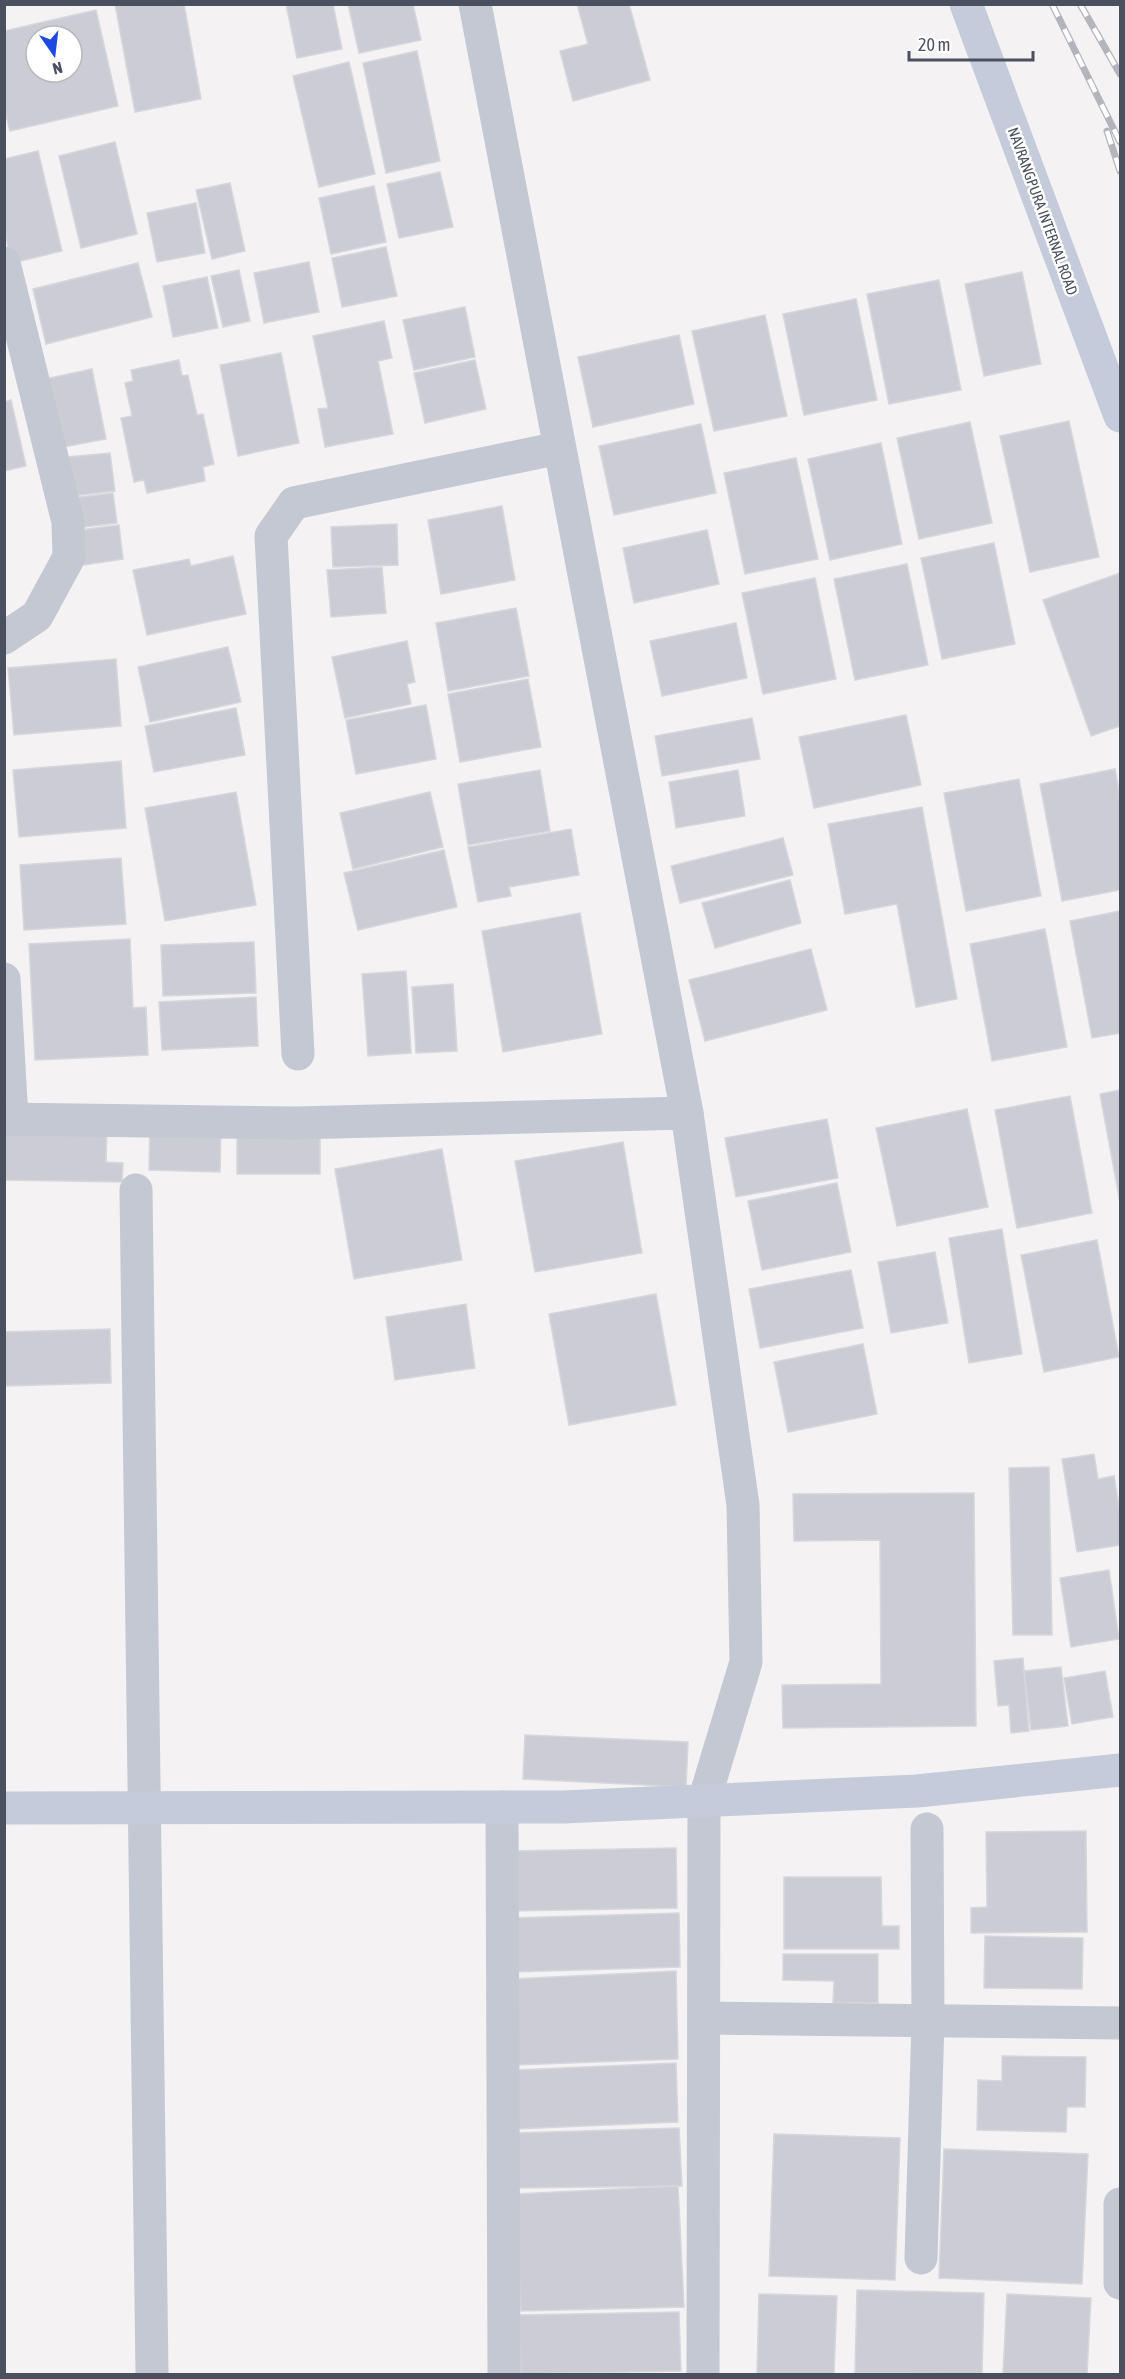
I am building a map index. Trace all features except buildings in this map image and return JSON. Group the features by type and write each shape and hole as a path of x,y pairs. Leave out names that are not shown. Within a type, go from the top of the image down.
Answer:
{"street":[{"path":"475,4 687,1113 743,1505 747,1662 704,1801 703,2374"},
{"name":"NAVRANGPURA INTERNAL ROAD","path":"966,4 1120,417"},
{"path":"4,263 68,522 69,557 38,616 4,638"},
{"path":"298,1054 271,536 294,503 560,448"},
{"path":"4,979 8,1119 296,1123 687,1113"},
{"path":"136,1190 152,2374"},
{"path":"4,1808 563,1807 917,1791 1120,1770"},
{"path":"502,1807 504,2374"},
{"path":"921,2258 928,2021 927,1829"},
{"path":"704,2018 1120,2023"},
{"path":"1120,2204 1120,2283"}],"railway":[{"path":"1052,4 1120,142"},
{"path":"1080,4 1120,74"},
{"path":"1107,131 1120,171"}]}
